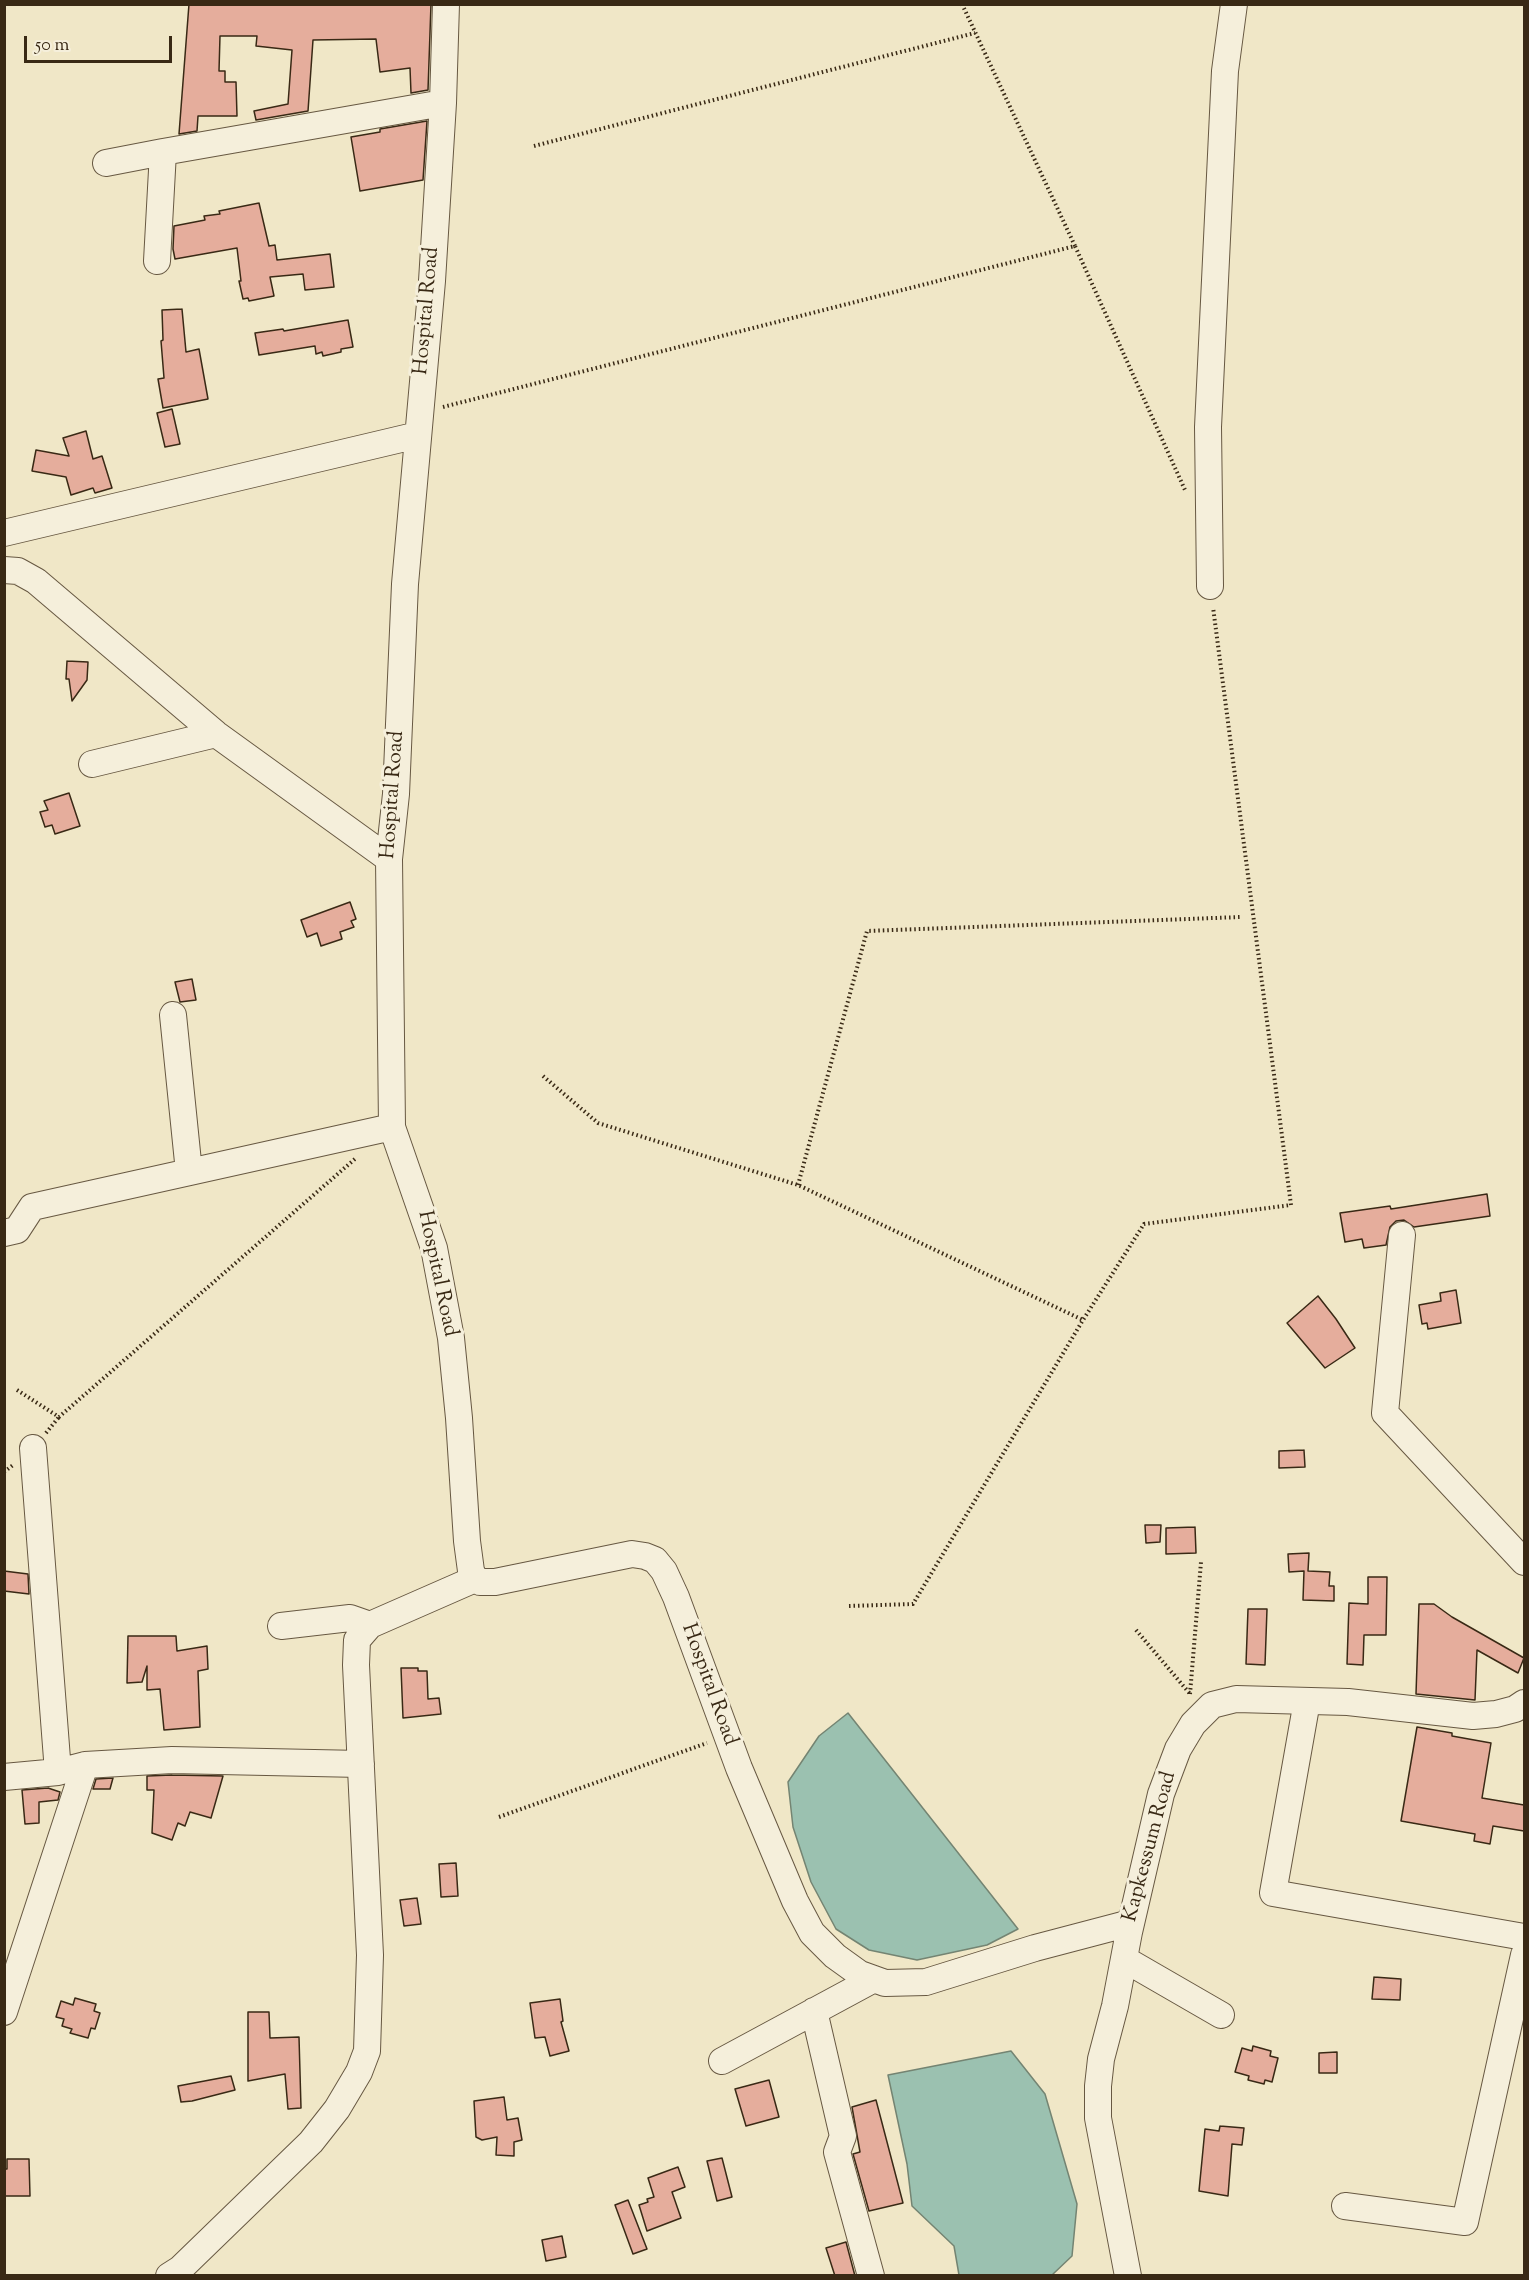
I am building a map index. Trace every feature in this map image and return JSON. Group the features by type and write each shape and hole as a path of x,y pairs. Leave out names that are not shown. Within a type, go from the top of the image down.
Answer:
{"street":[{"name":"Hospital Road","path":"446,4 443,103 432,281 405,584 396,794 389,859 392,1127 434,1248 447,1316 459,1418 471,1571 475,1579 480,1582 495,1582 593,1560 632,1554 655,1560 664,1571 676,1597 727,1736 795,1901 812,1933 835,1956 860,1974 885,1983 926,1982 1035,1948 1131,1923"},
{"path":"1210,586 1208,427 1225,71 1234,4"},
{"path":"106,163 443,103"},
{"path":"157,261 163,152"},
{"path":"4,533 418,424"},
{"path":"4,570 18,571 36,581 216,734 389,859"},
{"path":"92,764 216,734"},
{"path":"173,1015 189,1172"},
{"path":"4,1233 17,1230 32,1207 392,1127"},
{"path":"1402,1235 1384,1413 1524,1562"},
{"path":"33,1448 58,1772"},
{"path":"168,2276 180,2269 311,2142 337,2109 359,2072 367,2051 370,1955 356,1647 360,1634 370,1625 475,1579"},
{"path":"281,1626 350,1618 370,1625"},
{"name":"Kapkessum Road","path":"1128,2276 1098,2118 1101,2059 1115,2006 1131,1923 1161,1794 1178,1749 1193,1724 1198,1703 1212,1705 1236,1699 1348,1702 1473,1716 1505,1712 1524,1704"},
{"path":"1307,1701 1273,1893 1524,1937"},
{"path":"4,1777 58,1772 85,1765 172,1760 361,1764"},
{"path":"4,2012 85,1765"},
{"path":"1345,2206 1464,2222 1524,1955"},
{"path":"1124,1959 1221,2015"},
{"path":"722,2061 874,1979"},
{"path":"814,2011 843,2136 837,2152 871,2276"}],"path":[{"path":"962,4 1075,246 1190,501"},
{"path":"534,146 975,33"},
{"path":"418,424 1075,246"},
{"path":"849,1606 913,1604 1083,1320 1144,1224 1291,1205 1210,586"},
{"path":"798,1185 867,931 1241,917"},
{"path":"543,1076 598,1123 798,1185 1083,1320"},
{"path":"17,1390 59,1417 356,1158"},
{"path":"1198,1703 1201,1562"},
{"path":"1136,1630 1198,1703"},
{"path":"499,1817 727,1736"}],"shaded area":[{"path":"848,1713 1018,1929 987,1945 917,1960 869,1950 836,1929 811,1882 793,1827 788,1782 819,1736"},
{"path":"1011,2051 1045,2094 1077,2204 1072,2256 1052,2275 959,2275 954,2246 912,2206 907,2164 888,2075"}],"building":[{"path":"189,4 431,4 428,90 411,93 410,68 380,72 376,39 313,40 308,111 256,120 254,111 288,104 292,50 256,46 257,36 220,36 219,71 225,71 225,82 236,82 237,116 198,116 197,131 179,134"},
{"path":"427,121 423,180 360,191 351,137 380,132 380,129"},
{"path":"259,203 269,246 275,245 277,260 330,254 334,287 305,290 303,274 270,277 274,296 249,301 248,298 243,299 239,281 241,281 237,248 175,259 174,226 205,220 204,216 220,214 219,211"},
{"path":"182,309 186,352 199,349 208,399 163,408 158,379 164,378 161,341 163,340 162,310"},
{"path":"348,320 353,347 341,349 341,352 323,356 322,352 316,354 315,346 259,355 255,333 283,329 284,331"},
{"path":"172,409 180,444 165,447 157,413"},
{"path":"86,431 93,459 102,456 112,488 95,493 93,488 71,495 66,477 32,471 36,450 69,456 63,438"},
{"path":"67,661 88,662 87,680 72,701 69,679 66,679"},
{"path":"69,793 80,826 55,834 52,825 45,827 40,812 48,810 44,801"},
{"path":"350,902 356,919 351,921 354,927 340,932 342,939 321,946 317,933 307,937 301,920"},
{"path":"192,979 196,1000 180,1002 175,982"},
{"path":"1487,1194 1490,1216 1414,1227 1404,1220 1396,1221 1390,1227 1386,1245 1364,1248 1362,1239 1345,1242 1340,1213 1390,1206 1391,1209"},
{"path":"1456,1290 1461,1323 1428,1329 1427,1323 1422,1324 1419,1305 1441,1301 1440,1293"},
{"path":"1318,1296 1355,1348 1325,1368 1287,1323"},
{"path":"1304,1450 1305,1467 1279,1468 1279,1451"},
{"path":"1145,1525 1161,1525 1160,1542 1146,1543"},
{"path":"1195,1527 1196,1553 1166,1554 1166,1528"},
{"path":"1309,1553 1308,1571 1330,1572 1329,1586 1334,1586 1334,1601 1303,1600 1304,1571 1289,1572 1288,1554"},
{"path":"4,1571 28,1574 29,1594 4,1591"},
{"path":"1368,1577 1387,1577 1386,1635 1364,1635 1363,1665 1347,1664 1349,1603 1368,1604"},
{"path":"1419,1604 1434,1604 1452,1617 1524,1658 1518,1673 1477,1650 1475,1700 1416,1694"},
{"path":"1248,1609 1267,1609 1265,1665 1246,1664"},
{"path":"128,1636 176,1636 177,1651 207,1646 208,1669 198,1671 200,1727 164,1730 160,1689 147,1690 147,1666 142,1682 127,1683"},
{"path":"401,1668 418,1668 418,1671 427,1671 428,1699 439,1698 441,1714 403,1718"},
{"path":"1417,1727 1491,1743 1482,1798 1524,1805 1524,1831 1493,1826 1490,1844 1474,1841 1475,1834 1401,1821"},
{"path":"147,1776 223,1776 211,1818 190,1812 185,1826 178,1823 172,1840 152,1833 154,1790 147,1790"},
{"path":"113,1778 110,1789 93,1789 96,1779"},
{"path":"48,1788 60,1792 58,1800 39,1802 39,1823 25,1824 22,1790"},
{"path":"456,1863 458,1896 441,1897 439,1864"},
{"path":"417,1898 421,1924 404,1926 400,1900"},
{"path":"1374,1977 1401,1979 1400,2000 1372,1999"},
{"path":"75,1998 96,2004 94,2011 100,2013 95,2029 91,2028 88,2038 70,2033 72,2029 62,2026 64,2019 56,2017 61,2001 73,2005"},
{"path":"560,1999 563,2021 561,2022 569,2051 550,2056 545,2037 535,2038 530,2003"},
{"path":"248,2012 269,2012 270,2038 299,2037 301,2108 288,2109 285,2074 248,2081"},
{"path":"1253,2046 1271,2051 1270,2056 1278,2058 1272,2082 1265,2080 1264,2084 1248,2080 1249,2076 1235,2072 1242,2048 1252,2051"},
{"path":"1337,2052 1337,2073 1319,2073 1319,2053"},
{"path":"231,2076 235,2090 181,2102 178,2086"},
{"path":"769,2080 779,2117 746,2126 735,2089"},
{"path":"504,2097 507,2120 518,2118 522,2140 514,2142 514,2156 496,2155 497,2137 482,2140 476,2137 474,2101"},
{"path":"876,2100 903,2203 869,2211 853,2154 860,2152 852,2107"},
{"path":"1220,2126 1244,2128 1242,2145 1232,2144 1228,2196 1199,2191 1205,2129 1219,2131"},
{"path":"722,2158 732,2197 717,2201 707,2161"},
{"path":"7,2159 29,2159 30,2196 4,2196 4,2169 7,2169"},
{"path":"678,2167 685,2187 672,2192 681,2218 647,2231 639,2205 654,2197 648,2178"},
{"path":"628,2200 647,2249 633,2254 615,2205"},
{"path":"562,2236 566,2257 546,2261 542,2240"},
{"path":"846,2242 855,2276 835,2276 826,2248"}]}
